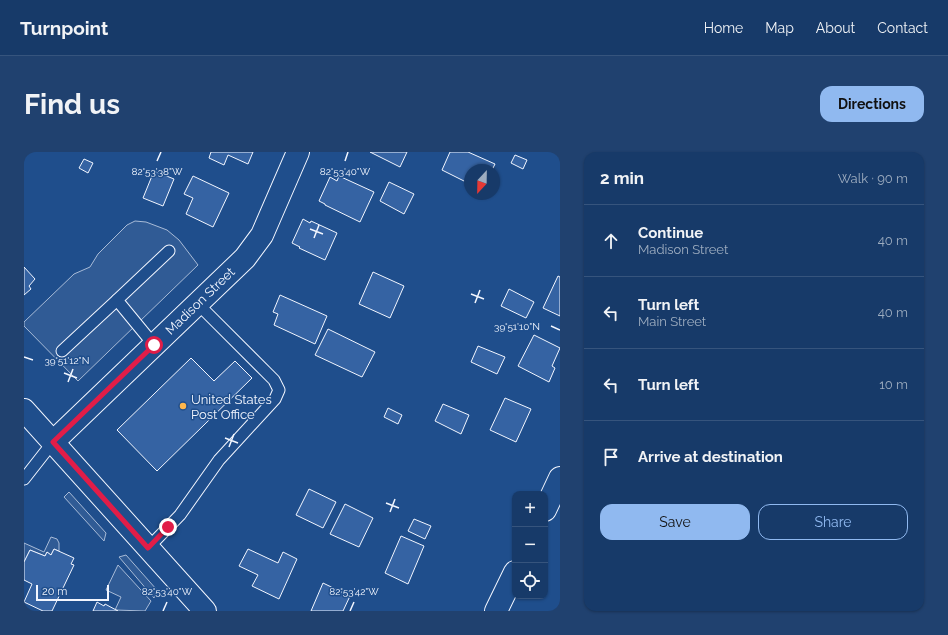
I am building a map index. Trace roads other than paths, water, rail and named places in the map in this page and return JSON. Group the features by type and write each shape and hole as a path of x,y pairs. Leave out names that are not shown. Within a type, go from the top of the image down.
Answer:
{"street":[{"name":"Madison Street","path":"53,442 245,258 262,235 298,152"},
{"path":"24,410 205,611"},
{"path":"548,504 560,478"},
{"path":"496,611 512,578"}],"lane":[{"path":"62,351 169,251"},
{"path":"116,300 154,345"},
{"path":"148,548 180,515 219,460 275,399 279,390 274,380 198,304"},
{"path":"24,479 53,442"}],"place":[{"name":"United States Post Office","path":"183,406"}]}
